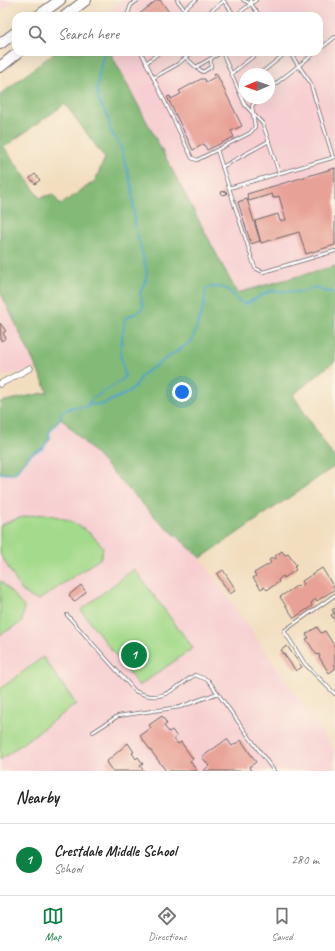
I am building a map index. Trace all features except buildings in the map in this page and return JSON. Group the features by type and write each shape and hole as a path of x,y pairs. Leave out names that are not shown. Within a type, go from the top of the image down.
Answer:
{"highway":[{"path":"40,12 54,0"},
{"path":"42,12 60,0"},
{"path":"70,12 86,0"},
{"path":"0,44 12,35"},
{"path":"0,67 14,56"}],"street":[{"path":"0,384 30,368"}],"lane":[{"path":"128,12 131,5 138,0"},
{"path":"177,0 187,12"},
{"path":"184,9 196,0"},
{"path":"209,12 223,0 232,12"},
{"path":"243,0 251,4 257,12"},
{"path":"240,12 256,0"},
{"path":"323,47 335,37"},
{"path":"143,56 192,158 198,160 250,133 255,127 252,106 254,104"},
{"path":"146,63 155,56"},
{"path":"196,67 215,56"},
{"path":"224,56 239,91"},
{"path":"232,73 253,56"},
{"path":"268,68 283,56"},
{"path":"229,188 334,157 310,82 291,56"},
{"path":"275,84 311,56"},
{"path":"153,78 186,58 203,72 211,67 211,58"},
{"path":"245,104 263,124 279,173"},
{"path":"222,167 269,141"},
{"path":"217,150 255,268 263,272 335,251"},
{"path":"335,596 284,631 305,664 335,694"},
{"path":"67,615 135,691 142,695 153,697 171,693 195,675 208,680 274,771"},
{"path":"92,732 118,716 180,707 218,693"}],"shaded area":[{"path":"0,0 14,0 0,13"},
{"path":"122,0 335,0 335,266 238,293 112,56 323,56 323,12 106,12"},
{"path":"0,291 36,369 0,376"},
{"path":"61,417 156,518 201,558 335,751 335,771 0,771 0,473 14,473 31,454 43,448 49,433"}],"green space":[{"path":"50,56 112,56 237,293 335,266 335,361 293,395 335,459 335,466 201,558 156,518 61,418 49,433 50,438 43,448 31,454 14,474 0,473 0,402 48,392 0,291 0,95","holes":["65,104 105,158 95,181 60,205 53,194 40,198 4,147"]},
{"path":"45,514 62,518 77,524 91,534 103,547 101,558 39,600 32,598 22,591 0,554 0,526 22,517"},
{"path":"134,569 193,648 139,686 81,610"},
{"path":"0,580 24,607 22,622 0,635"},
{"path":"43,657 76,704 0,760 0,689"}],"waterway":[{"path":"0,473 14,474 31,454 43,448 50,438 49,433 61,417 61,412 73,407 86,407 92,399 122,380 125,376 120,353 125,318 137,313 143,307 140,293 146,280 147,272 135,226 132,187 120,145 110,130 108,117 99,101 97,92 103,56"},
{"path":"88,404 101,405 125,394 135,387 142,375 192,341 204,305 206,288 223,288 228,290 240,302 246,304 270,291 303,292 316,287 325,292 335,292"}],"place":[{"name":"Crestdale Middle School","path":"134,655"}]}
